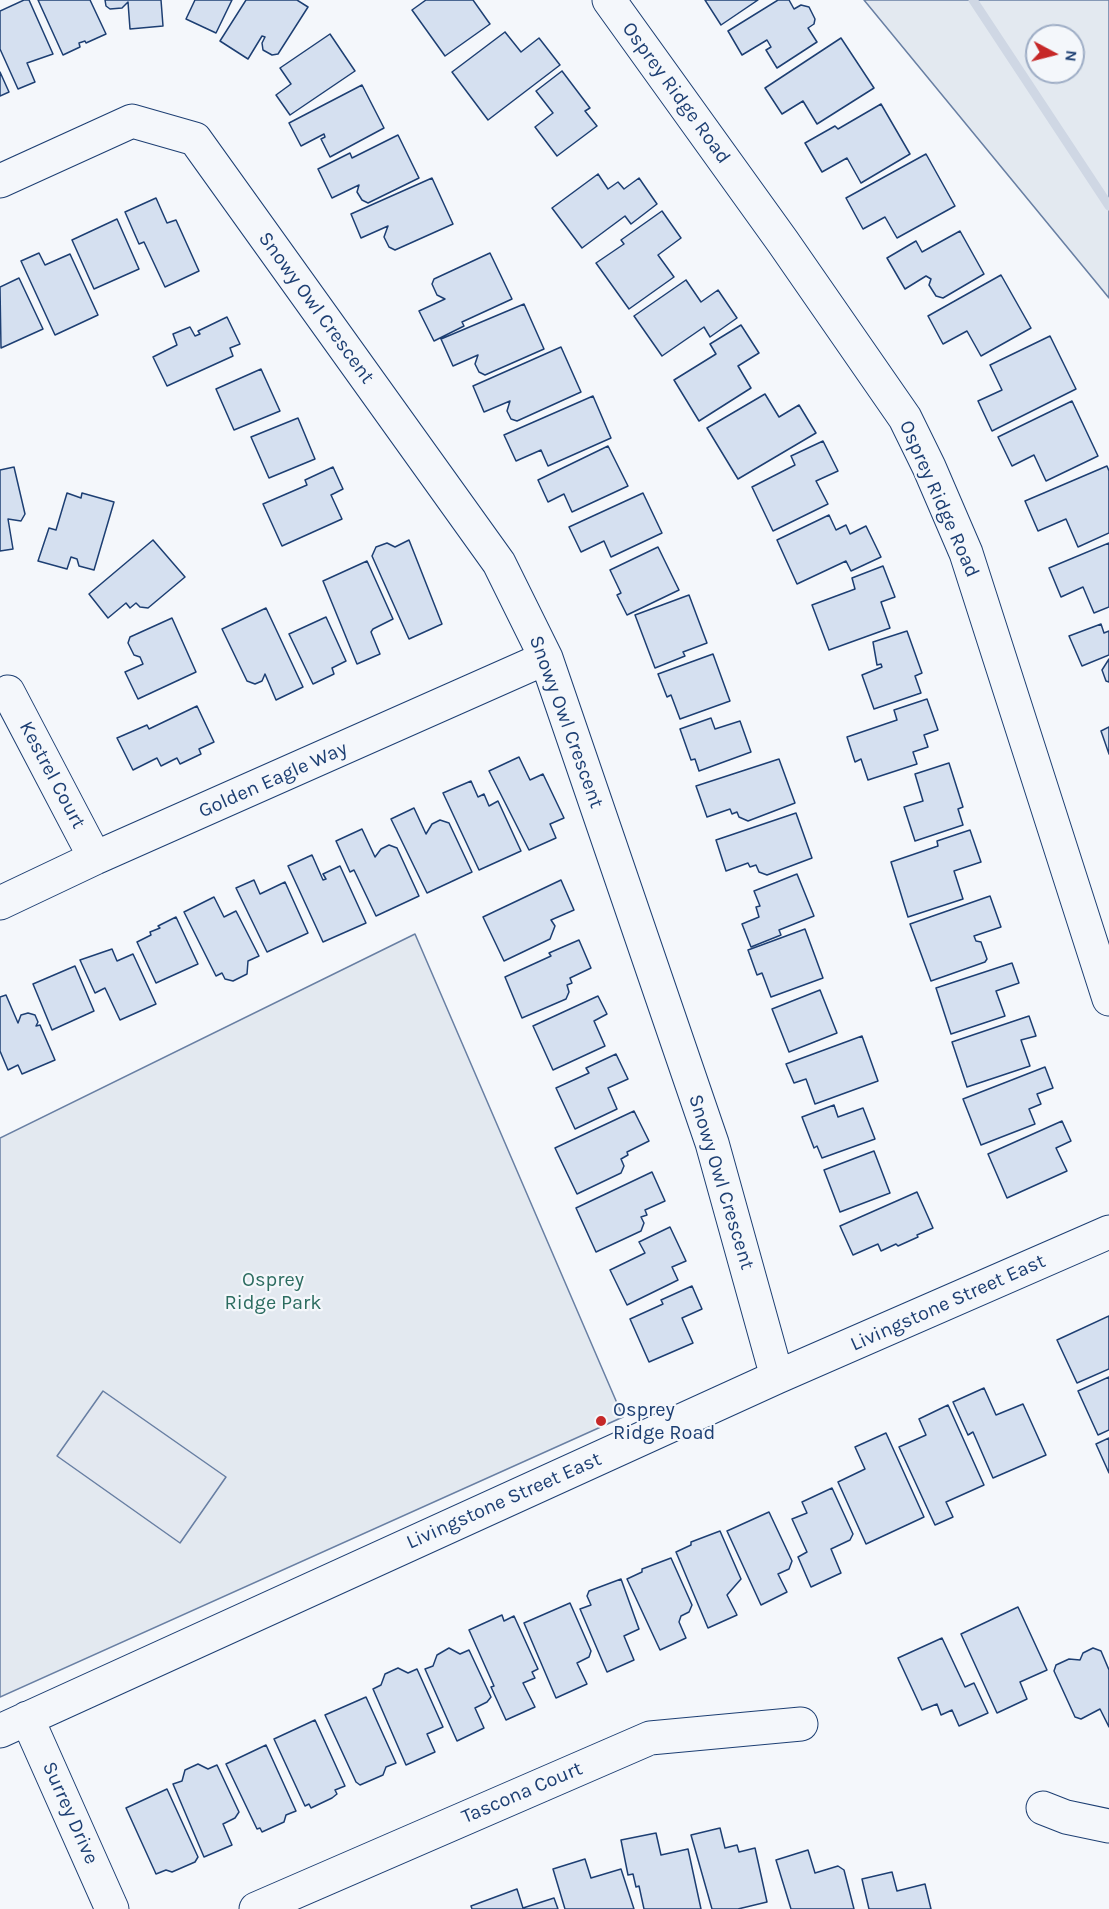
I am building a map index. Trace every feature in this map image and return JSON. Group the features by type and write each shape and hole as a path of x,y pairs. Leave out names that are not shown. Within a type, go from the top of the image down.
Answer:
{"street":[{"name":"Osprey Ridge Road","path":"609,0 783,242 905,418 929,467 970,564 1109,999"},
{"name":"Snowy Owl Crescent","path":"0,181 132,121 195,139 499,563 546,658 712,1143 777,1377"},
{"name":"Golden Eagle Way","path":"0,903 95,858 546,658"},
{"name":"Kestrel Court","path":"8,692 95,858"},
{"name":"Livingstone Street East","path":"14,1724 777,1377 1109,1232"},
{"name":"Surrey Drive","path":"14,1724 112,1909"},
{"name":"Tascona Court","path":"256,1909 650,1738 801,1724"},
{"path":"1043,1808 1066,1817 1109,1826"}],"green space":[{"path":"864,0 1109,0 1109,298"},
{"name":"Osprey Ridge Park","path":"415,934 623,1417 0,1697 0,1138"}],"shaded area":[{"path":"103,1391 226,1477 180,1543 57,1456"}],"building":[{"path":"29,0 53,54 27,63 35,82 18,89 0,49 0,11"},
{"path":"38,0 90,0 106,34 86,43 85,41 79,43 80,47 63,55"},
{"path":"105,0 161,0 163,26 130,29 128,2 122,8 110,9 106,6"},
{"path":"195,0 232,0 216,33 186,19"},
{"path":"246,0 297,0 308,7 278,54 272,55 263,50 262,43 265,37 262,36 248,59 220,41"},
{"path":"426,0 473,0 490,24 445,56 412,10"},
{"path":"705,0 758,0 721,25"},
{"path":"778,0 789,0 794,9 801,5 809,7 815,19 814,24 808,28 817,42 777,68 766,50 771,47 767,40 742,55 728,31"},
{"path":"505,32 521,52 539,38 560,65 488,120 452,72"},
{"path":"330,34 355,71 290,115 276,95 291,84 280,68"},
{"path":"841,38 874,88 817,124 803,101 782,114 765,88"},
{"path":"562,71 590,108 585,111 597,126 557,156 535,127 553,113 536,91"},
{"path":"0,72 9,92 0,96"},
{"path":"362,85 384,128 330,157 321,139 325,137 324,134 301,146 289,123"},
{"path":"881,104 910,154 861,183 847,158 822,172 805,143 835,126 838,129"},
{"path":"398,135 419,178 368,203 362,200 357,192 359,185 332,198 318,169 350,153 352,158"},
{"path":"926,154 955,206 897,238 885,217 863,229 846,198"},
{"path":"598,174 608,189 618,182 624,189 639,178 657,204 631,224 625,216 582,248 552,208"},
{"path":"432,178 453,224 395,250 389,247 384,237 388,226 361,238 351,214"},
{"path":"156,198 167,223 176,220 199,271 165,287 144,242 139,244 125,212"},
{"path":"662,211 681,238 658,255 674,277 629,309 596,263 624,244 621,240"},
{"path":"117,219 139,269 94,289 72,240"},
{"path":"960,231 984,274 943,298 936,296 929,285 931,279 926,276 905,289 887,258 916,241 922,252"},
{"path":"39,253 45,265 70,254 98,315 55,335 21,261"},
{"path":"490,253 512,299 462,322 464,326 434,341 419,311 445,299 437,295 432,284 434,279"},
{"path":"1001,275 1031,328 981,356 967,331 943,344 928,316"},
{"path":"19,278 43,329 1,348 0,287"},
{"path":"686,280 701,302 718,290 737,318 710,337 704,327 662,356 634,316"},
{"path":"524,304 544,349 485,375 479,372 475,364 478,355 453,366 441,339"},
{"path":"227,317 240,344 230,348 233,356 167,386 153,357 177,345 173,334 190,327 195,336 200,334 198,331"},
{"path":"741,325 759,353 738,366 751,388 699,421 674,380 716,354 710,344"},
{"path":"1050,336 1076,389 992,431 978,401 1002,390 990,365"},
{"path":"561,347 581,392 517,421 511,419 507,411 510,401 484,412 473,386"},
{"path":"261,369 280,411 234,430 216,389"},
{"path":"765,394 779,417 799,405 816,433 738,479 707,428"},
{"path":"593,396 611,438 548,466 541,450 516,461 504,435"},
{"path":"1072,401 1098,456 1046,481 1034,455 1012,466 998,437"},
{"path":"298,418 315,459 269,478 251,437"},
{"path":"823,441 838,471 816,481 828,504 773,531 752,487 795,465 791,456"},
{"path":"608,446 628,486 572,512 564,494 548,502 538,480"},
{"path":"1107,466 1109,471 1109,533 1078,547 1066,519 1038,531 1025,501"},
{"path":"14,467 25,514 21,521 8,519 13,549 0,551 0,470"},
{"path":"333,467 343,489 331,495 342,519 282,546 263,504 307,485 305,480"},
{"path":"67,493 81,498 82,493 114,502 94,570 79,566 77,559 71,557 67,569 38,561 49,528 56,530"},
{"path":"643,493 662,533 611,557 604,541 581,552 569,527"},
{"path":"829,515 836,530 846,525 850,534 866,526 881,557 851,571 846,561 797,584 777,540"},
{"path":"153,540 185,577 148,608 140,607 136,603 130,608 126,603 108,618 89,594"},
{"path":"409,540 442,624 409,639 372,556 376,547 387,543 395,547"},
{"path":"1109,543 1109,607 1094,613 1083,587 1061,597 1049,568"},
{"path":"658,547 679,590 627,615 617,595 621,593 610,570"},
{"path":"367,561 393,619 371,632 380,654 357,664 323,581"},
{"path":"883,566 895,597 881,602 890,628 829,650 812,605 855,589 852,578"},
{"path":"689,595 707,643 683,652 685,656 655,668 635,615"},
{"path":"266,608 303,687 276,700 265,674 262,681 255,684 247,681 222,629"},
{"path":"326,617 346,661 332,668 334,674 313,684 289,634"},
{"path":"172,618 196,672 138,699 125,672 143,664 140,657 134,655 128,643 130,637"},
{"path":"1101,624 1104,633 1109,631 1109,655 1082,666 1069,636"},
{"path":"907,631 922,673 915,676 921,693 874,709 862,675 882,667 881,664 877,665 873,642"},
{"path":"713,654 730,701 680,719 671,695 667,697 658,674"},
{"path":"1109,659 1109,682 1106,681 1102,670"},
{"path":"927,699 938,730 924,735 928,747 913,752 917,764 868,780 861,759 855,762 847,737 897,720 894,710"},
{"path":"197,706 214,742 199,749 201,754 180,764 177,758 161,766 157,758 133,770 117,738 147,725 149,729"},
{"path":"711,718 715,729 740,721 751,752 699,771 695,759 691,760 680,729"},
{"path":"1109,727 1109,754 1101,731"},
{"path":"519,757 530,780 543,774 564,818 550,824 556,838 529,850 489,771"},
{"path":"779,759 795,803 748,821 739,817 737,812 732,814 730,809 707,817 696,786"},
{"path":"949,763 963,807 958,809 963,825 915,841 904,807 923,801 915,774"},
{"path":"471,781 478,797 484,794 489,806 498,801 521,851 479,870 443,793"},
{"path":"414,808 426,834 432,824 440,820 449,823 472,872 427,893 391,819"},
{"path":"796,813 812,858 767,875 759,872 756,865 750,867 748,863 726,871 716,840"},
{"path":"362,829 375,857 381,849 389,845 397,848 419,896 376,916 354,870 350,872 336,841"},
{"path":"970,830 981,862 954,871 963,899 908,917 891,862 938,846 937,841"},
{"path":"312,855 323,880 326,879 323,874 340,866 366,923 323,942 288,866"},
{"path":"797,874 814,916 779,930 781,935 751,947 742,924 759,917 756,907 760,906 754,891"},
{"path":"254,880 260,894 285,882 308,933 267,952 236,888"},
{"path":"561,880 574,910 551,920 555,926 550,939 504,961 483,917"},
{"path":"990,896 1001,927 974,936 976,941 981,942 987,959 985,962 931,981 910,924"},
{"path":"214,897 224,917 236,911 259,956 248,961 247,974 233,981 225,979 222,973 216,976 184,912"},
{"path":"176,917 198,964 156,983 137,942 151,935 150,932 160,928 158,926"},
{"path":"805,929 823,978 771,997 762,973 757,975 748,950"},
{"path":"579,940 591,968 570,978 572,983 567,985 569,992 566,999 522,1018 505,977"},
{"path":"112,949 117,961 133,954 156,1004 120,1020 105,988 95,993 80,960"},
{"path":"1012,963 1019,983 996,991 1005,1016 951,1034 936,988"},
{"path":"75,966 94,1011 52,1030 33,984"},
{"path":"820,990 837,1033 789,1052 772,1009"},
{"path":"6,995 18,1023 21,1015 28,1013 35,1015 38,1022 36,1026 40,1025 55,1060 22,1074 18,1065 8,1070 0,1051 0,997"},
{"path":"598,996 607,1014 594,1021 605,1046 553,1070 533,1026"},
{"path":"1029,1016 1036,1036 1021,1040 1030,1066 967,1087 952,1042"},
{"path":"862,1036 878,1081 815,1104 806,1079 794,1083 786,1064"},
{"path":"616,1054 628,1079 608,1088 617,1109 575,1129 556,1088 589,1073 586,1068"},
{"path":"1045,1067 1053,1088 1037,1094 1041,1104 1029,1109 1035,1124 981,1145 963,1099"},
{"path":"834,1105 838,1117 863,1108 875,1139 822,1158 817,1146 814,1148 802,1117"},
{"path":"634,1111 649,1141 627,1152 628,1155 621,1159 624,1166 621,1173 577,1194 555,1148"},
{"path":"1062,1121 1071,1141 1056,1148 1067,1171 1007,1198 988,1154"},
{"path":"874,1151 890,1193 840,1212 824,1170"},
{"path":"652,1172 665,1201 645,1210 647,1215 641,1217 644,1223 641,1231 596,1252 576,1208"},
{"path":"917,1192 933,1228 898,1246 896,1244 881,1251 878,1244 853,1255 840,1226"},
{"path":"670,1227 686,1261 672,1267 678,1280 627,1305 610,1270 645,1253 639,1242"},
{"path":"692,1286 702,1309 682,1318 693,1343 649,1362 630,1319 663,1304 661,1300"},
{"path":"1109,1316 1109,1369 1077,1383 1057,1340"},
{"path":"1109,1377 1109,1430 1098,1435 1078,1391"},
{"path":"984,1388 996,1415 1023,1404 1046,1455 993,1478 973,1432 968,1435 953,1402"},
{"path":"948,1405 984,1485 946,1502 953,1517 935,1525 899,1447 926,1435 919,1419"},
{"path":"886,1433 924,1517 866,1544 838,1482 865,1469 855,1447"},
{"path":"1109,1438 1109,1473 1096,1444"},
{"path":"832,1488 853,1534 850,1540 831,1549 841,1573 811,1587 798,1557 807,1552 792,1519 807,1513 802,1502"},
{"path":"769,1512 792,1561 789,1569 778,1574 787,1592 761,1605 727,1531"},
{"path":"720,1531 741,1579 727,1595 737,1615 708,1628 676,1552 691,1545 691,1542"},
{"path":"671,1558 692,1605 689,1612 681,1616 679,1622 686,1638 660,1650 627,1579 642,1572 642,1569"},
{"path":"621,1579 639,1629 624,1636 634,1660 607,1672 580,1609 591,1605 587,1596 589,1591"},
{"path":"570,1603 591,1651 589,1657 577,1663 587,1684 556,1698 524,1623"},
{"path":"1018,1607 1047,1670 1020,1682 1027,1699 997,1713 961,1634"},
{"path":"502,1615 504,1621 514,1616 538,1669 532,1672 535,1678 523,1683 535,1707 506,1720 491,1687 494,1686 469,1630"},
{"path":"942,1638 965,1687 974,1683 988,1713 959,1726 952,1710 941,1715 937,1704 922,1710 898,1658"},
{"path":"449,1648 460,1654 469,1650 491,1697 487,1702 475,1708 484,1728 457,1741 425,1669 433,1666 437,1655"},
{"path":"1093,1648 1101,1651 1109,1670 1109,1727 1100,1709 1081,1719 1075,1717 1054,1671 1056,1665 1069,1659 1080,1660 1083,1653"},
{"path":"398,1668 408,1673 417,1669 443,1727 427,1734 435,1752 406,1765 373,1689 381,1685 385,1674"},
{"path":"366,1697 396,1763 386,1767 383,1775 360,1785 356,1782 325,1715"},
{"path":"315,1720 345,1786 335,1790 337,1794 332,1798 311,1808 309,1804 305,1806 274,1739"},
{"path":"266,1745 296,1811 286,1815 284,1822 262,1832 260,1828 257,1829 226,1764"},
{"path":"198,1764 208,1769 217,1765 239,1812 235,1818 223,1824 232,1845 204,1857 173,1784 182,1781 185,1770"},
{"path":"167,1789 198,1857 195,1862 172,1872 166,1870 156,1874 126,1808"},
{"path":"720,1828 725,1848 737,1845 739,1852 755,1848 767,1902 738,1909 712,1909 691,1835"},
{"path":"656,1833 661,1855 688,1849 701,1909 644,1909 639,1886 636,1887 633,1874 628,1875 621,1840"},
{"path":"808,1850 815,1873 838,1866 844,1870 854,1909 791,1909 776,1860"},
{"path":"585,1859 591,1878 621,1869 634,1909 565,1909 553,1869"},
{"path":"892,1872 897,1891 925,1884 931,1909 869,1909 862,1879"},
{"path":"517,1889 523,1908 554,1898 558,1909 472,1909 471,1906"}],"waterway":[{"path":"973,0 1109,206"}],"place":[{"name":"Osprey Ridge Road","path":"601,1421"}]}
